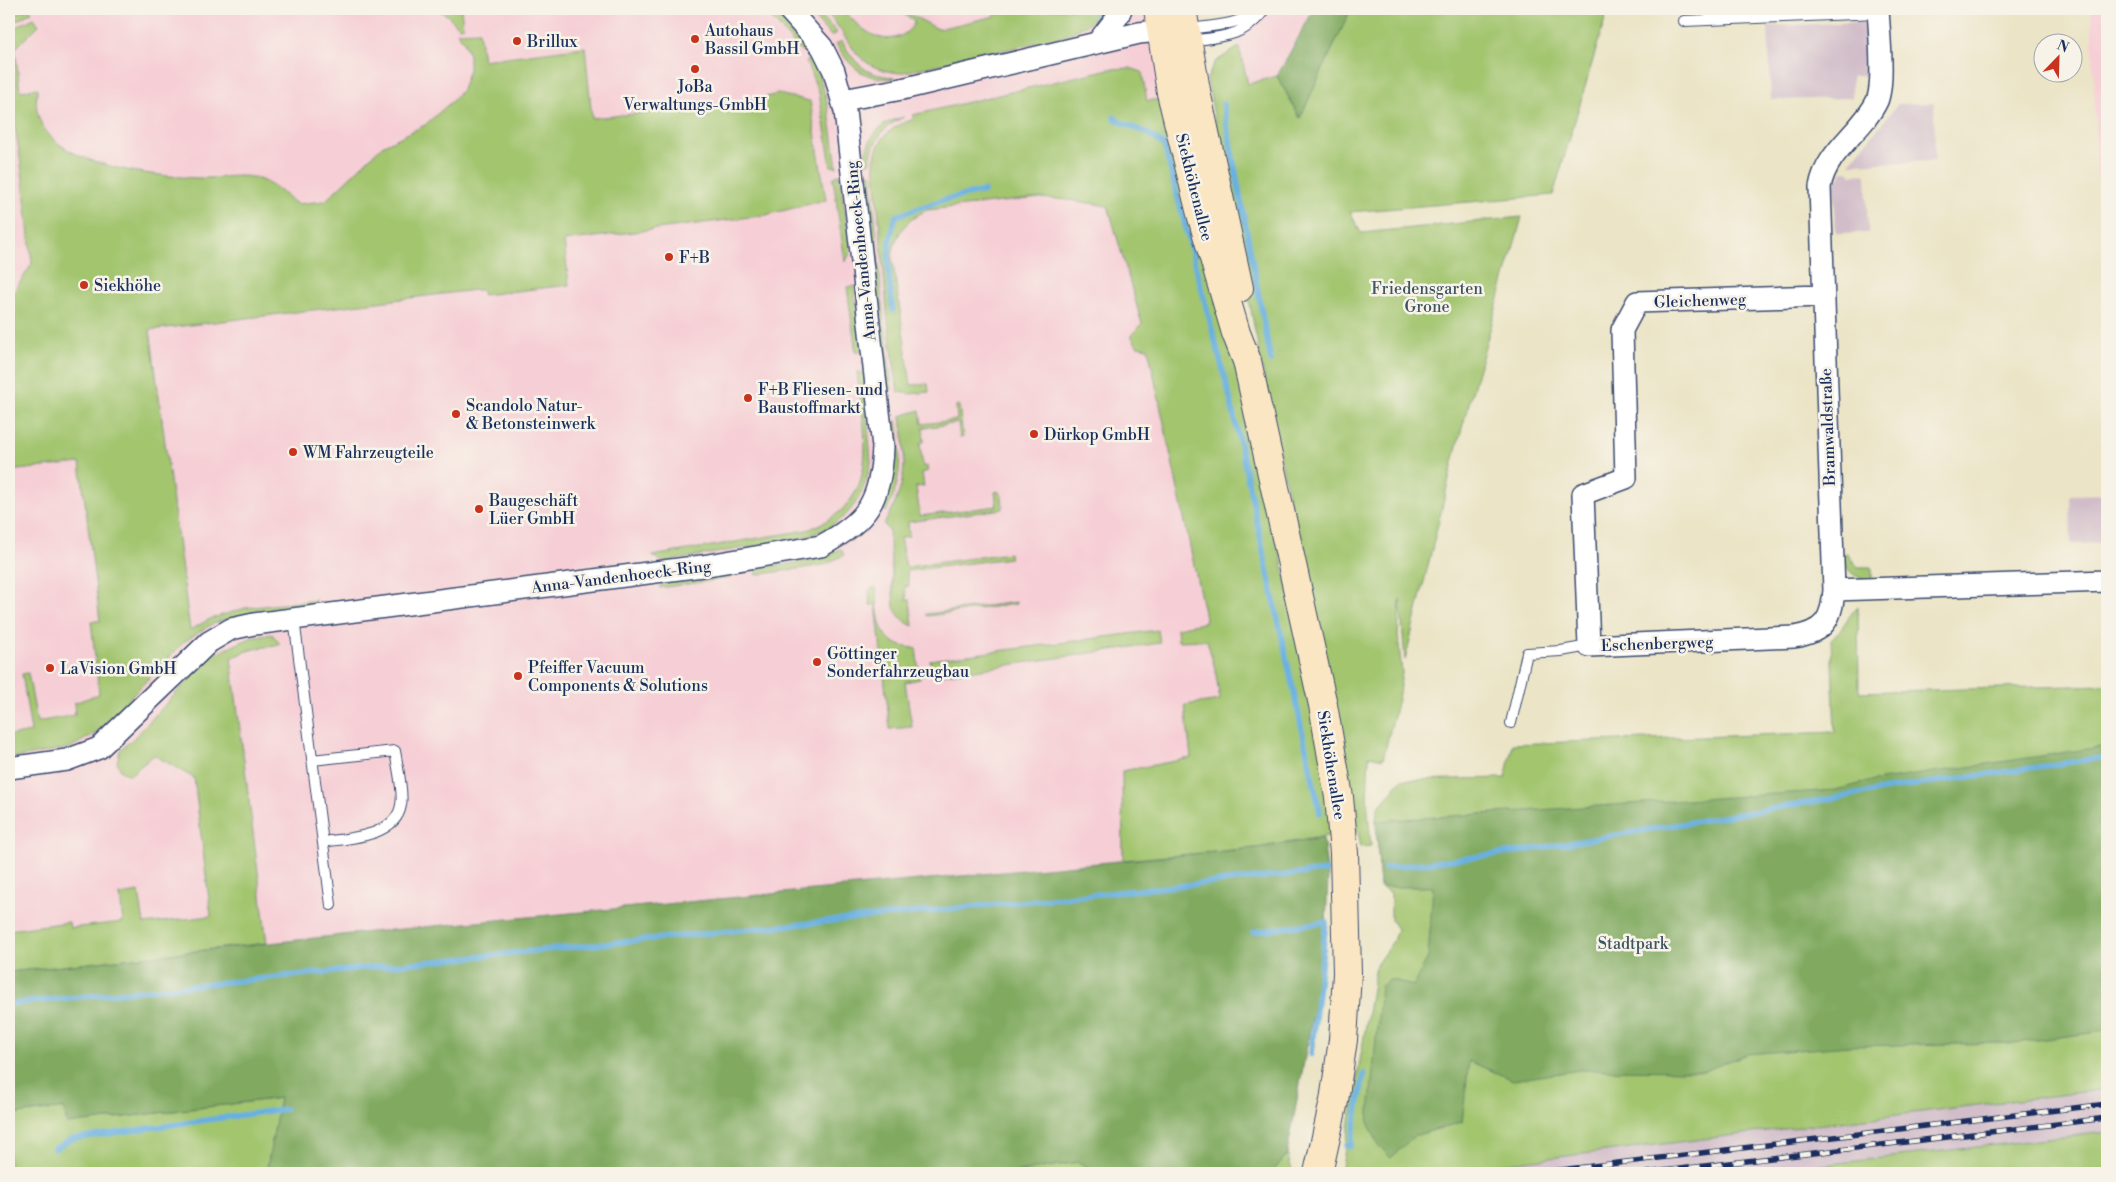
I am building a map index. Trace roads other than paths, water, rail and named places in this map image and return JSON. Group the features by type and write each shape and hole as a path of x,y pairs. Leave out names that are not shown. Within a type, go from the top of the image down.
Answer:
{"main road":[{"name":"Siekhöhenallee","path":"1173,27 1171,92 1201,214 1236,333 1247,361 1323,706 1339,797 1344,853 1347,974 1343,1040 1334,1101 1318,1173"}],"street":[{"name":"Anna-Vandenhoeck-Ring","path":"9,768 67,760 99,748 209,642 230,630 254,624 702,566 776,554 821,546 839,536 860,520 874,498 882,472 883,447 844,106 834,71 822,47 788,9"},
{"path":"1097,43 1118,16 1121,9"},
{"name":"Bramwaldstraße","path":"1834,590 1822,296 1821,180 1826,168 1845,141 1872,110 1879,94 1878,11"},
{"path":"844,106 1132,48 1173,27"},
{"path":"844,106 902,89 1139,33 1173,27"},
{"name":"Gleichenweg","path":"1626,478 1622,330 1637,302 1822,296"},
{"name":"Eschenbergweg","path":"1626,478 1583,494 1588,646 1803,636 1821,628 1826,622 1833,606 1834,590"},
{"path":"1834,590 2107,582"}],"lane":[{"path":"1173,27 1217,26 1245,19 1264,9"},
{"path":"1684,20 1878,11"},
{"path":"294,619 331,905"},
{"path":"1510,723 1527,653 1561,651 1588,646"},
{"path":"312,760 395,751 401,794 402,803 399,812 388,825 366,835 323,842"}],"waterway":[{"path":"1094,13 1095,9"},
{"path":"1223,104 1271,361"},
{"path":"1114,117 1118,121 1147,133 1164,145 1230,398 1320,813"},
{"path":"893,310 889,274 889,252 896,216 939,201 984,191"},
{"path":"1385,868 1522,851 1899,787 2107,757"},
{"path":"9,1004 1326,871"},
{"path":"1253,932 1326,922 1311,1054"},
{"path":"1346,1145 1351,1146 1364,1074"},
{"path":"54,1149 72,1139 285,1109"}],"railway":[{"path":"1535,1173 2107,1104"},
{"path":"1646,1173 2107,1118"}],"place":[{"name":"Autohaus Bassil GmbH","path":"695,39"},
{"name":"Brillux","path":"517,41"},
{"name":"JoBa Verwaltungs-GmbH","path":"695,69"},
{"name":"F+B","path":"669,257"},
{"name":"Siekhöhe","path":"84,285"},
{"name":"F+B Fliesen- und Baustoffmarkt","path":"748,398"},
{"name":"Scandolo Natur- & Betonsteinwerk","path":"456,414"},
{"name":"Dürkop GmbH","path":"1034,434"},
{"name":"WM Fahrzeugteile","path":"293,452"},
{"name":"Baugeschäft Lüer GmbH","path":"479,509"},
{"name":"Göttinger Sonderfahrzeugbau","path":"817,662"},
{"name":"LaVision GmbH","path":"50,668"},
{"name":"Pfeiffer Vacuum Components & Solutions","path":"518,676"}],"park label":[{"name":"Friedensgarten Grone","path":"1427,297"},
{"name":"Stadtpark","path":"1633,943"}]}
